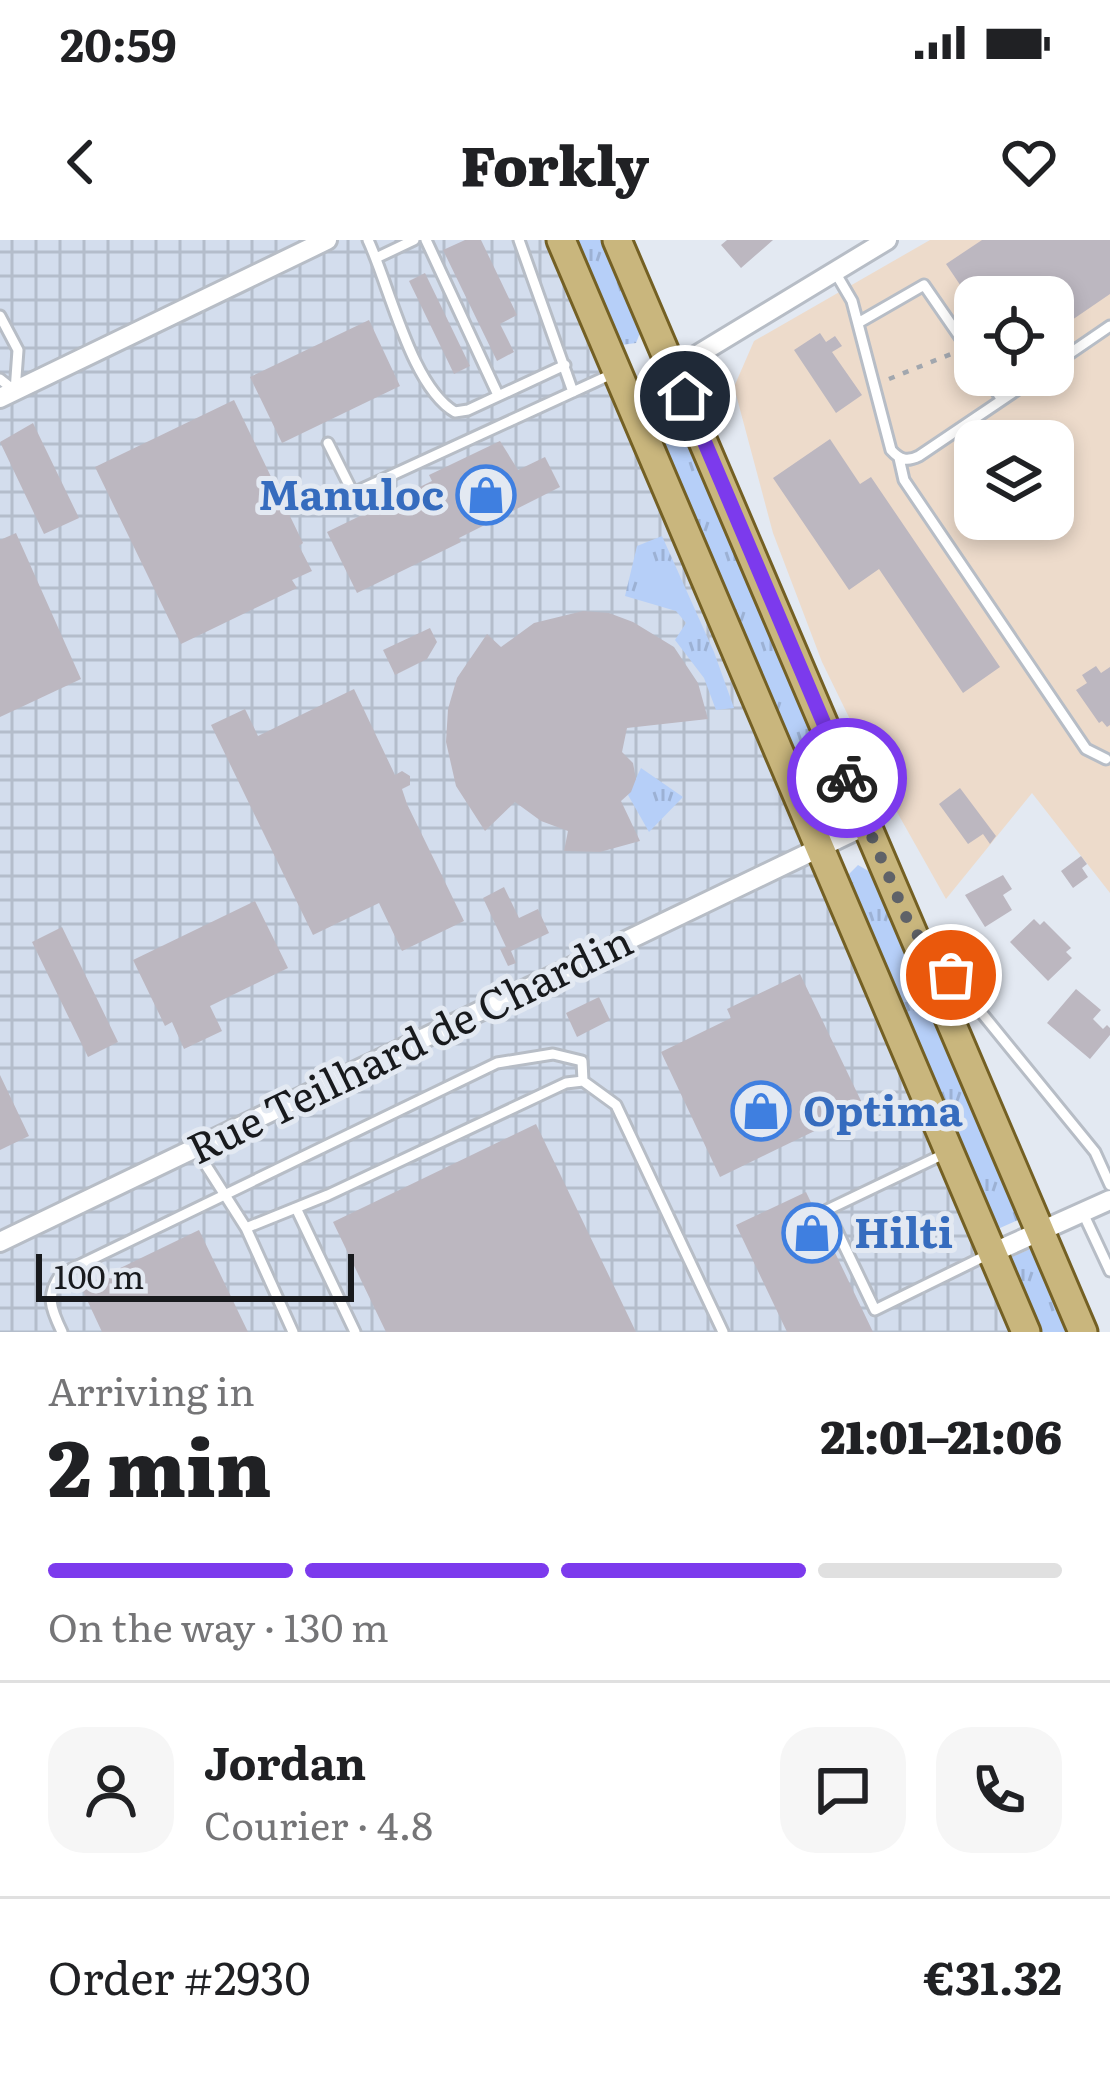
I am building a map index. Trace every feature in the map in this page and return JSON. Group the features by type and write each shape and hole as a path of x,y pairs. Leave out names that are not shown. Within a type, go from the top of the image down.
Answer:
{"main road":[{"path":"561,240 1026,1332"},
{"path":"616,240 1083,1332"}],"street":[{"path":"5,389 327,240"},
{"path":"622,384 674,370 887,240"},
{"name":"Rue Teilhard de Chardin","path":"0,1242 867,825"},
{"path":"992,1253 1110,1200"}],"lane":[{"path":"368,240 426,380 442,404 455,412 565,365"},
{"path":"376,258 414,240"},
{"path":"426,240 498,395"},
{"path":"518,240 573,392"},
{"path":"835,272 852,301 891,450 899,458 910,461 919,456 1008,396"},
{"path":"858,323 924,285 954,328"},
{"path":"0,316 18,350 5,389"},
{"path":"1074,351 1110,326"},
{"path":"328,443 353,494 573,392 622,384"},
{"path":"999,396 1002,400"},
{"path":"899,458 904,480 1087,749 1108,760"},
{"path":"910,926 1096,1152 1110,1185"},
{"path":"62,1332 50,1306 52,1287 61,1274 223,1195 497,1063 553,1054 582,1061 583,1081"},
{"path":"246,1228 566,1084 583,1081 616,1105 723,1332"},
{"path":"195,1148 246,1228 293,1332"},
{"path":"949,1152 827,1210 875,1310 992,1253"},
{"path":"296,1208 356,1332"},
{"path":"1082,1211 1110,1271"}],"path":[{"path":"874,383 954,354"}],"shaded area":[{"path":"0,240 561,240 1026,1332 0,1332"},
{"path":"930,240 1110,240 1110,893 1032,793 946,899 884,789 822,662 773,533 734,387 754,341"}],"green space":[{"path":"571,240 606,240 642,328 636,343 615,342"},
{"path":"664,416 680,419 840,793 836,810 828,814 814,809 654,429"},
{"path":"662,536 734,708 716,710 704,678 675,640 686,623 676,611 625,596 637,546"},
{"path":"641,768 683,797 649,832 628,795"},
{"path":"858,865 879,877 1021,1214 1020,1219 1000,1228 993,1226 846,877"},
{"path":"1033,1248 1072,1332 1038,1332 1009,1262"}],"building":[{"path":"465,240 481,240 517,315 500,324 514,352 497,361 443,250"},
{"path":"727,240 773,240 741,268 721,245"},
{"path":"982,240 1110,240 1110,294 1074,319 1074,276 954,276 946,264"},
{"path":"425,273 470,366 454,374 409,281"},
{"path":"369,320 400,386 282,443 250,377"},
{"path":"820,333 826,342 835,336 842,346 832,352 862,395 836,413 794,350"},
{"path":"234,400 312,571 292,580 297,588 181,644 95,467"},
{"path":"33,423 79,518 44,534 0,442"},
{"path":"830,439 860,484 871,477 1000,667 963,693 879,569 849,590 773,478"},
{"path":"500,441 518,470 545,457 560,487 357,593 327,532 432,481 429,475"},
{"path":"16,533 81,679 0,717 0,540"},
{"path":"583,611 609,613 633,622 674,647 698,683 708,719 627,728 622,752 633,763 636,779 621,801 640,841 600,852 564,851 568,831 541,821 515,802 485,831 456,786 446,742 448,709 457,678 487,634 501,647 534,623"},
{"path":"430,628 437,642 427,659 395,675 383,650"},
{"path":"1096,666 1101,673 1110,667 1107,727 1076,690 1087,683 1082,675"},
{"path":"354,689 395,775 402,771 410,776 410,785 402,789 407,804 464,921 402,951 379,903 313,935 211,725 245,709 258,736"},
{"path":"960,788 996,836 990,844 983,834 968,844 939,804"},
{"path":"1081,856 1088,877 1073,888 1061,871"},
{"path":"1003,875 1012,889 1003,895 1012,910 985,927 965,895"},
{"path":"504,887 519,918 538,909 549,933 511,951 516,963 508,966 500,949 506,947 483,898"},
{"path":"255,901 288,968 210,1006 222,1031 184,1049 172,1022 165,1026 133,960"},
{"path":"1034,919 1040,925 1044,921 1071,948 1066,952 1072,958 1048,981 1010,942"},
{"path":"62,927 118,1042 88,1057 32,942"},
{"path":"800,974 864,1107 720,1177 661,1052 731,1018 727,1009"},
{"path":"1076,989 1101,1010 1093,1019 1103,1029 1110,1028 1110,1035 1090,1059 1047,1023"},
{"path":"599,997 610,1020 577,1037 566,1013"},
{"path":"0,1075 29,1136 0,1150"},
{"path":"536,1124 636,1332 386,1332 333,1222"},
{"path":"806,1192 873,1332 787,1332 736,1225"},
{"path":"199,1230 248,1332 102,1332 81,1287"}],"way so far":[{"path":"847,778 910,926 951,975"}],"place":[{"name":"Manuloc","path":"486,495"},
{"name":"Optima","path":"761,1111"},
{"name":"Hilti","path":"812,1233"}],"route":[{"path":"685,396 847,778"}]}
